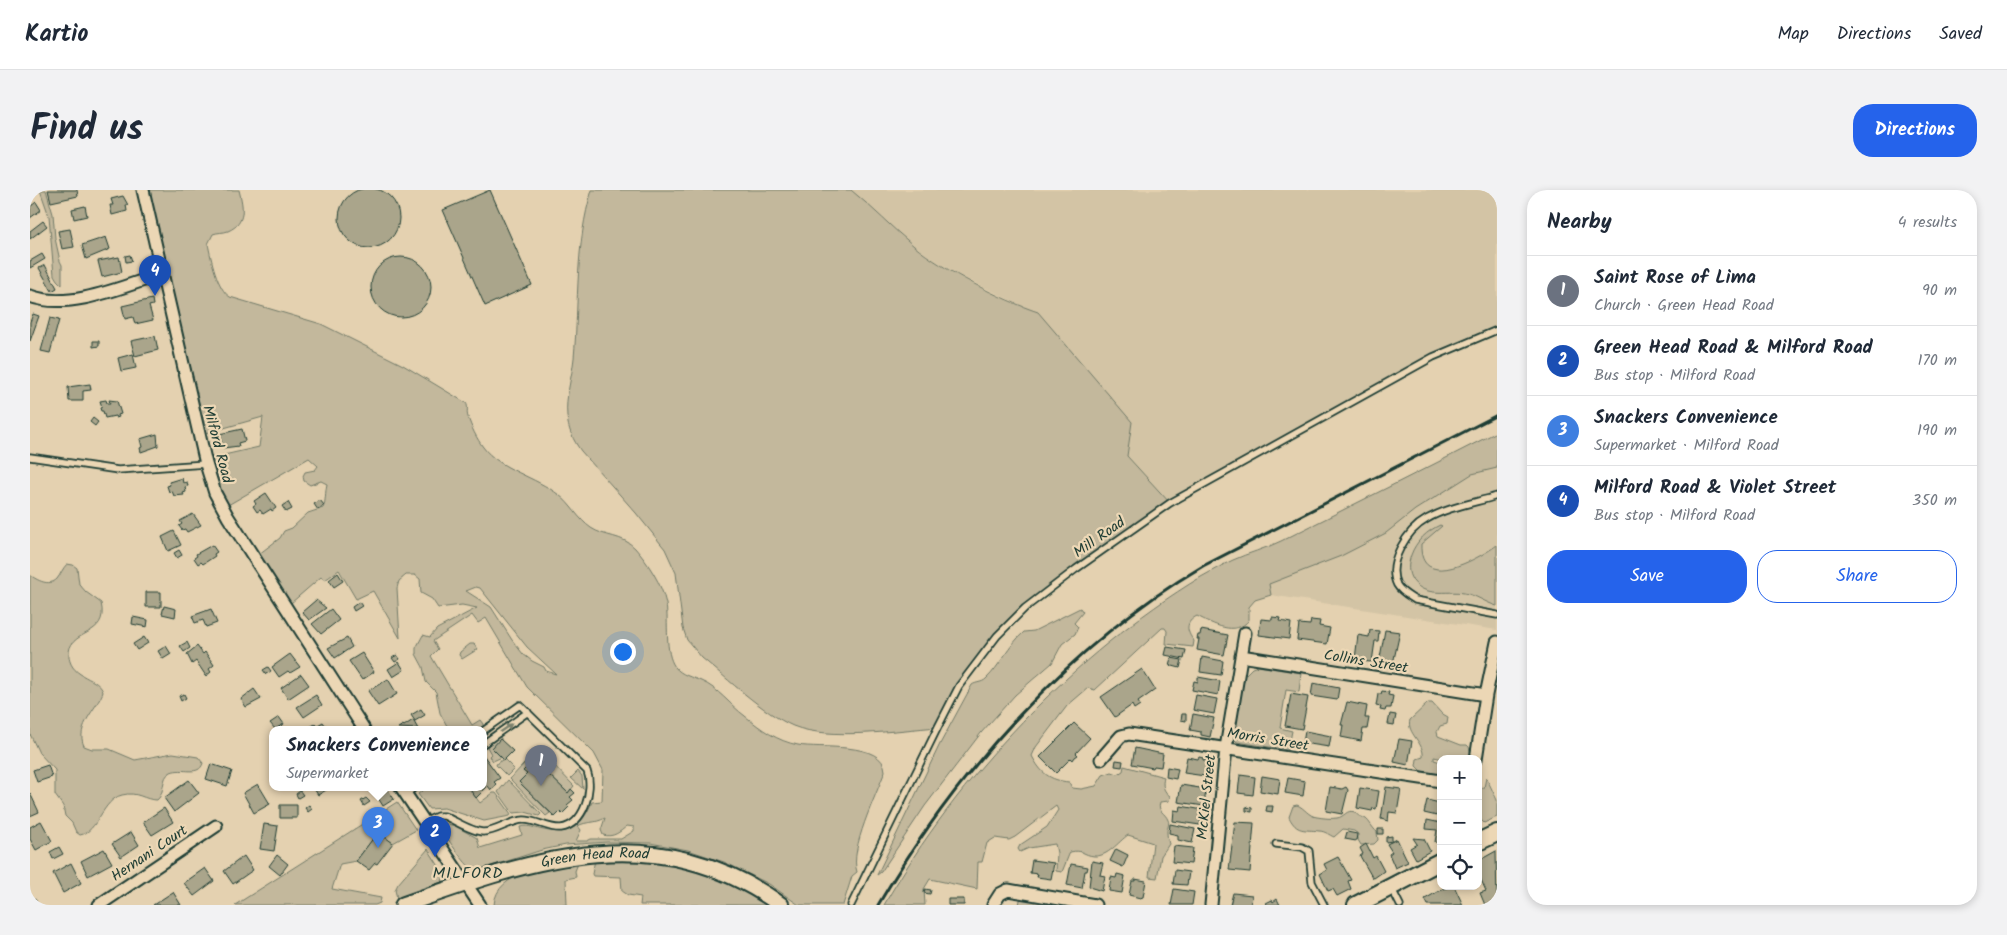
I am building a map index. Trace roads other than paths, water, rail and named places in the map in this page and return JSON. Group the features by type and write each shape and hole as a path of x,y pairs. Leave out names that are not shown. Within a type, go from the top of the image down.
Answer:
{"main road":[{"path":"1482,840 1497,833"},
{"path":"1356,905 1437,863"}],"street":[{"name":"Milford Road","path":"143,190 206,464 213,487 225,512 362,726"},
{"path":"30,296 49,301 77,299 162,274"},
{"name":"McKiel Street","path":"1211,905 1226,748 1245,633"},
{"path":"1477,755 1486,695 1493,678 1497,642"},
{"name":"Collins Street","path":"1241,656 1486,695"},
{"name":"Morris Street","path":"1101,759 1121,736 1126,734 1437,780"},
{"path":"404,791 480,905"},
{"name":"Hernani Court","path":"99,905 216,826"},
{"name":"Green Head Road","path":"403,905 465,883 553,859 590,853 632,852 682,860 714,869 750,885 781,905"},
{"path":"993,905 1000,894 1008,890 1095,905"}],"lane":[{"name":"Mill Road","path":"851,905 959,686 997,636 1025,608 1052,586 1170,503 1433,357 1497,330"},
{"path":"30,457 113,470 206,464"},
{"path":"1497,496 1439,513 1425,520 1403,543 1394,571 1397,585 1404,593 1415,600 1497,615"},
{"path":"424,822 437,816 444,816 483,832 522,820 559,828 574,821 585,805 589,782 588,774 520,705 487,728"},
{"path":"487,741 528,712"},
{"path":"1276,844 1302,847 1309,851 1312,882 1324,905"},
{"path":"1391,887 1400,905"}],"railway":[{"path":"878,905 909,855 943,807 980,760 1020,715 1062,673 1107,633 1154,598 1203,566 1497,415"}],"place":[{"name":"Milford Road & Violet Street","path":"155,296"},
{"name":"Saint Rose of Lima","path":"541,786"},
{"name":"Snackers Convenience","path":"378,848"},
{"name":"Green Head Road & Milford Road","path":"435,857"}],"district":[{"name":"MILFORD","path":"468,872"}]}
